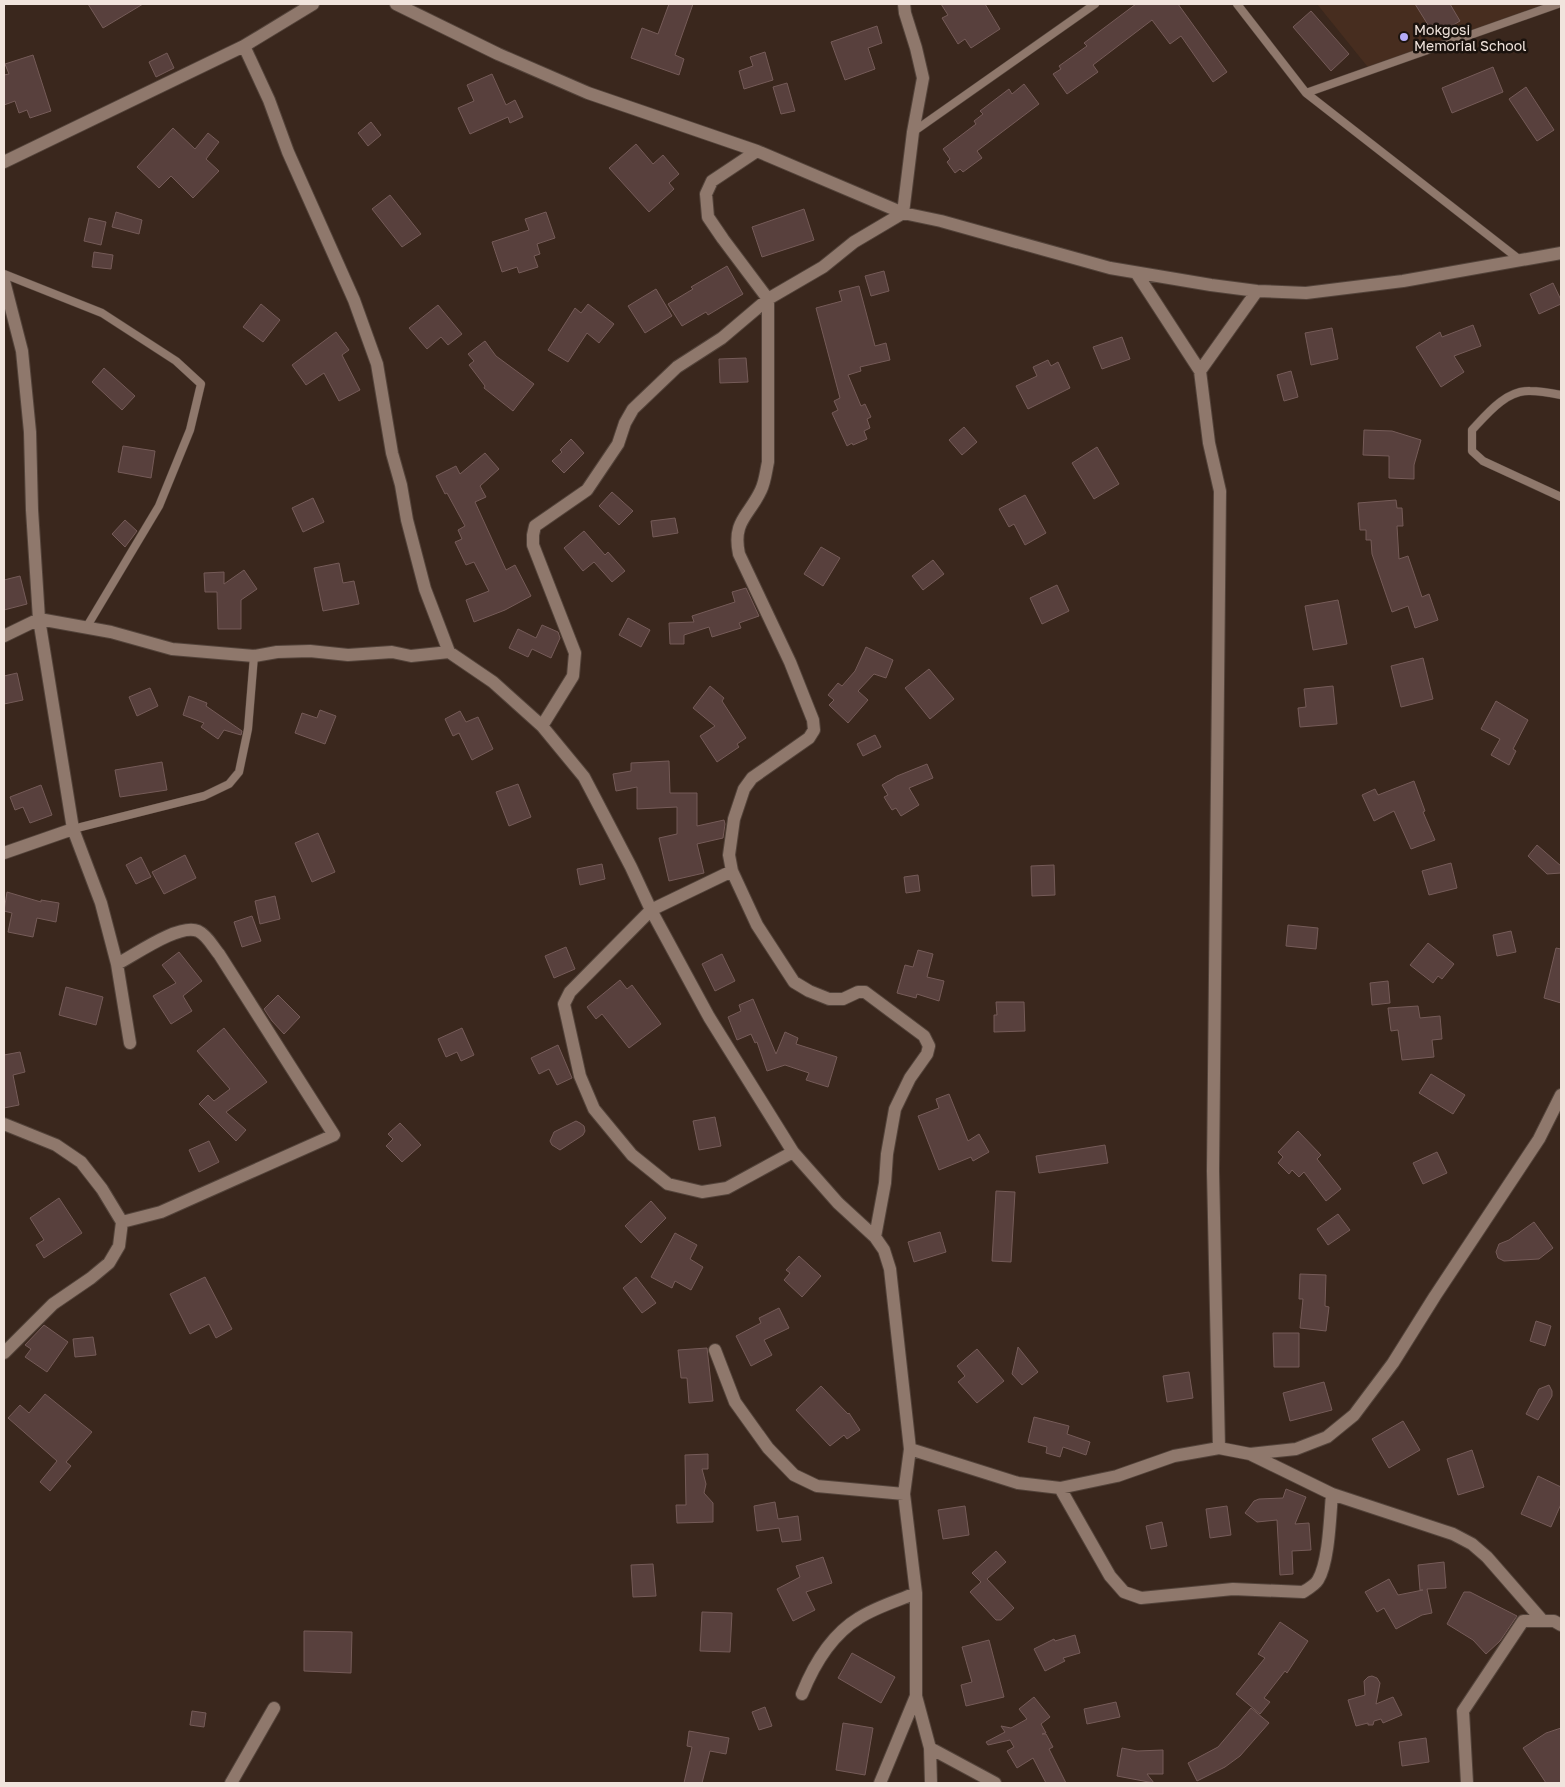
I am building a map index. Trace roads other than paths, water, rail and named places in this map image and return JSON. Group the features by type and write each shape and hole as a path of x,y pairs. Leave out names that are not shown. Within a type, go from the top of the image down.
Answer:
{"street":[{"path":"4,162 244,46 313,4"},
{"path":"396,4 498,54 588,93 757,151 904,213 941,221 1137,274 1257,291 1306,293 1403,281 1561,253"},
{"path":"904,4 904,14 916,48 922,78 913,132 904,213"},
{"path":"244,46 269,100 288,152 354,300 377,364 392,453 401,485 407,520 425,589 449,652 493,682 542,726 584,777 651,910 708,1017 794,1152 838,1203 875,1237 884,1250 890,1268 910,1449 904,1494 916,1593 916,1696 930,1748 931,1783"},
{"path":"757,151 712,181 706,194 708,217 768,299 768,462 762,489 740,524 736,540 739,554 790,662 813,720 814,730 809,738 752,778 744,789 734,819 729,855 732,871 757,925 794,982 809,991 829,999 843,999 858,992 864,992 924,1036 929,1046 927,1054 910,1078 895,1109 887,1154 885,1183 875,1237"},
{"path":"542,726 573,676 576,653 533,545 532,535 535,526 587,490 618,444 625,423 633,409 677,367 722,338 768,299 824,267 854,242 904,213"},
{"path":"1137,274 1200,371 1209,443 1220,491 1213,1171 1219,1448"},
{"path":"4,281 22,351 30,432 32,510 39,619 73,829 101,903 117,964 130,1044"},
{"path":"1200,371 1257,291"},
{"path":"4,636 39,619 138,638 172,649 254,656 277,652 310,651 348,655 392,652 411,656 449,652"},
{"path":"4,853 73,829"},
{"path":"732,871 651,910 570,992 564,1004 580,1076 594,1109 632,1155 668,1184 702,1192 727,1188 794,1152"},
{"path":"117,964 171,934 188,929 203,934 219,954 334,1135 161,1212 122,1222"},
{"path":"1250,1454 1296,1449 1327,1437 1354,1415 1393,1363 1539,1139 1561,1095"},
{"path":"4,1124 56,1146 81,1162 102,1189 122,1222 119,1246 109,1263 92,1278 53,1304 4,1353"},
{"path":"714,1350 735,1402 768,1448 794,1475 817,1486 904,1494"},
{"path":"910,1449 1018,1483 1060,1488 1117,1476 1174,1456 1219,1448 1250,1454 1332,1494 1453,1534 1472,1544 1499,1569 1542,1620"},
{"path":"1060,1488 1110,1576 1124,1592 1142,1598 1233,1590 1303,1592 1318,1579 1325,1558 1332,1494"},
{"path":"802,1694 814,1667 834,1637 859,1617 916,1593"},
{"path":"1467,1783 1463,1711 1523,1621 1554,1621 1561,1625"},
{"path":"880,1783 916,1696"},
{"path":"231,1783 274,1708"},
{"path":"930,1748 995,1783"}],"lane":[{"path":"913,132 1095,4"},
{"path":"1237,4 1306,93 1520,260"},
{"path":"1306,93 1558,4"},
{"path":"4,274 102,313 176,361 201,384 190,430 159,506 86,628"},
{"path":"1561,395 1528,391 1514,394 1490,411 1472,430 1472,451 1483,461 1561,497"},
{"path":"73,829 204,796 229,784 239,772 245,744 254,656"}],"place":[{"name":"Mokgosi Memorial School","path":"1404,37"}]}
